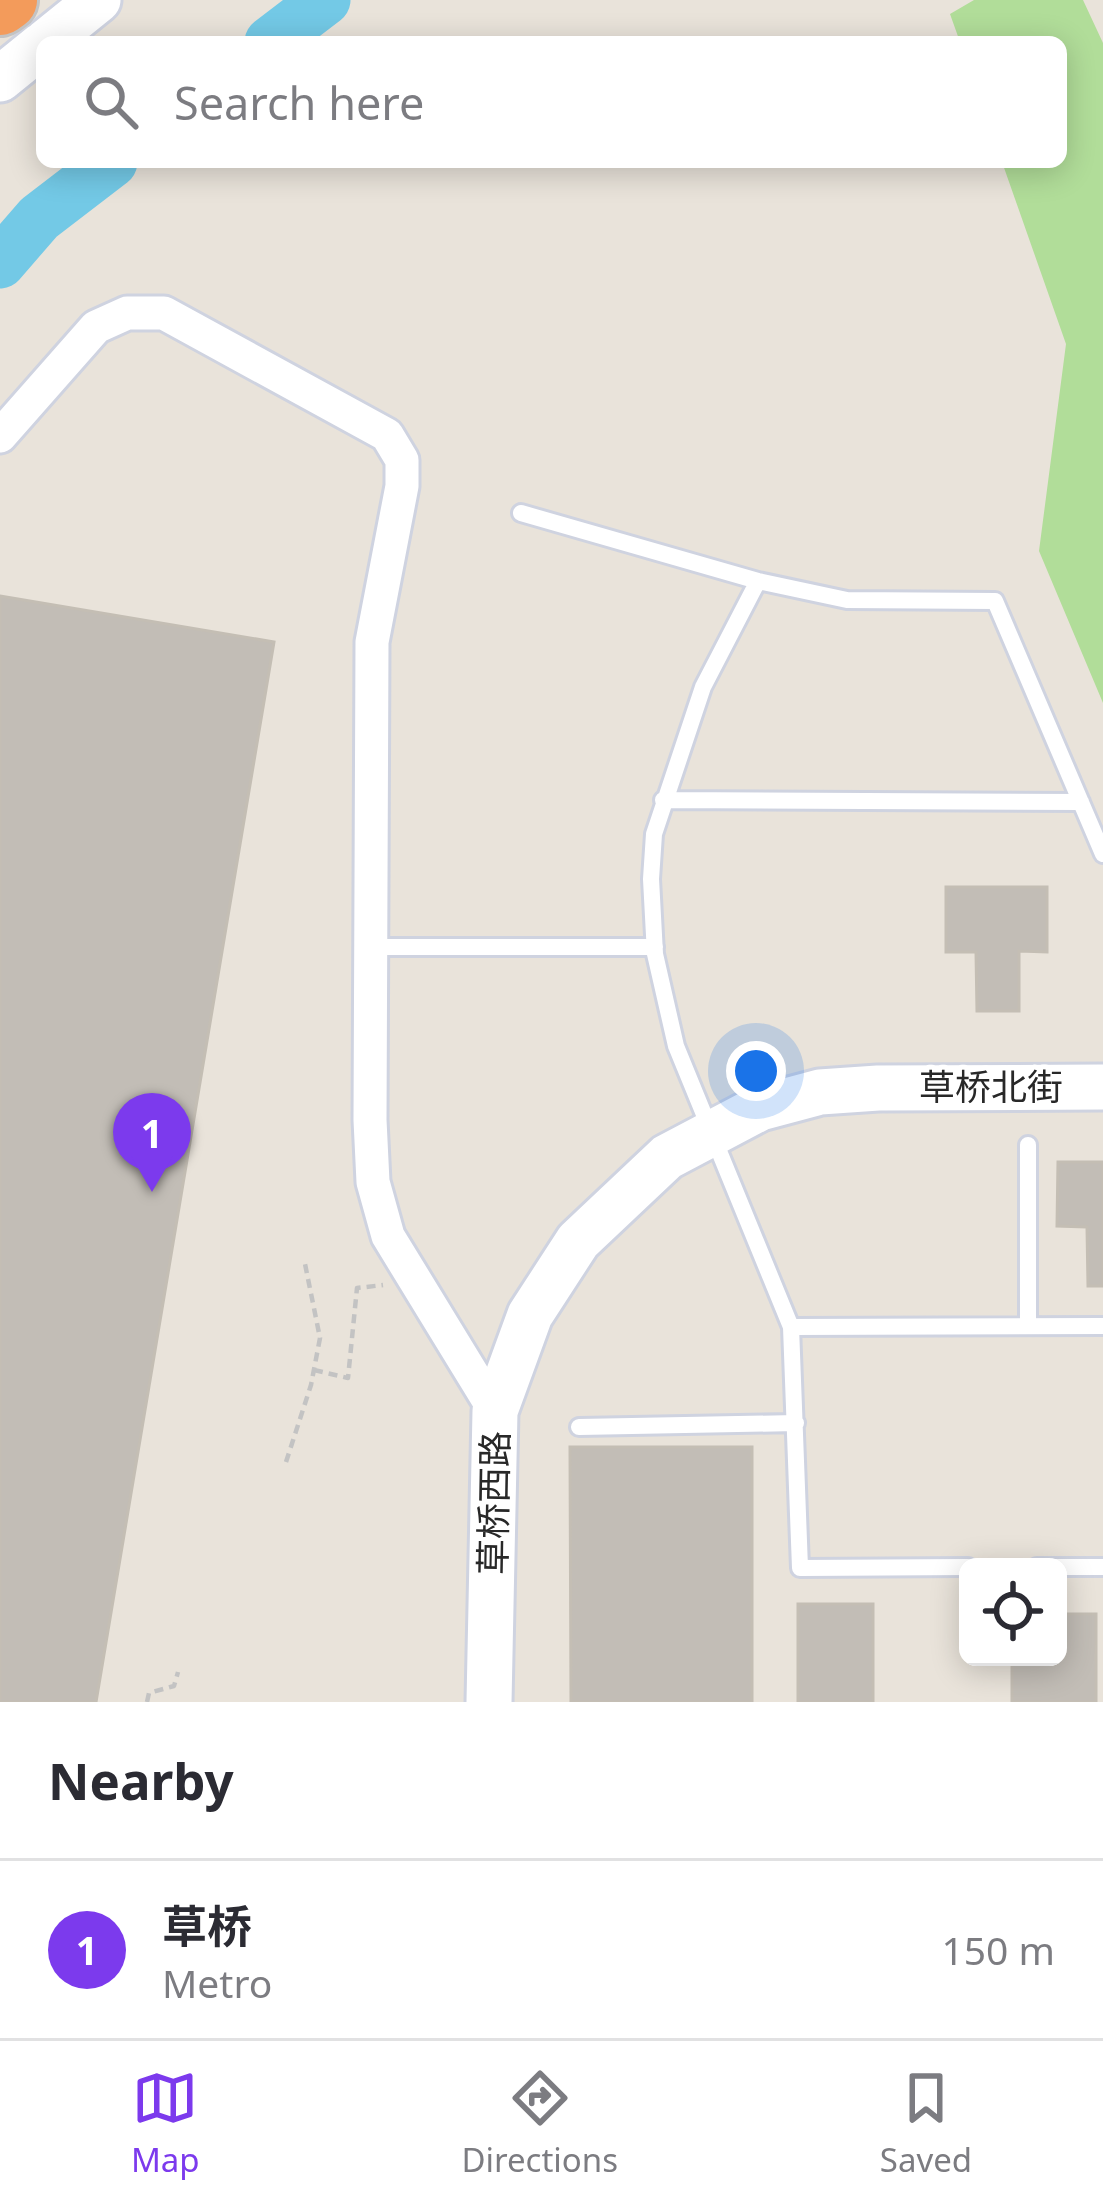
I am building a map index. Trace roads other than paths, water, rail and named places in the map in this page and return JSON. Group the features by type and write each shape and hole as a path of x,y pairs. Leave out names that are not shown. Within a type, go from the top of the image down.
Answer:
{"street":[{"path":"54,36 98,0"},
{"path":"0,80 36,51"},
{"path":"0,436 96,327 127,313 164,313 387,435 402,460 402,486 372,642 373,1182 388,1236 496,1411"},
{"name":"草桥北街","path":"878,1088 1103,1087"},
{"name":"草桥西路","path":"490,1702 496,1411 530,1315 578,1241 667,1156 760,1108 820,1092 878,1088"}],"lane":[{"path":"520,513 758,581 847,600 995,601 1103,854"},
{"path":"758,581 704,687 654,834 651,878 663,1002 676,1046 790,1327 800,1568 959,1568"},
{"path":"663,800 1082,802"},
{"path":"371,947 655,947"},
{"path":"1028,1145 1028,1326"},
{"path":"790,1327 1103,1326"},
{"path":"579,1427 796,1423"},
{"path":"1067,1567 1103,1567"}],"waterway":[{"path":"278,36 325,0"},
{"path":"0,263 39,218 104,168"}],"place":[{"name":"草桥","path":"152,1192"}]}
